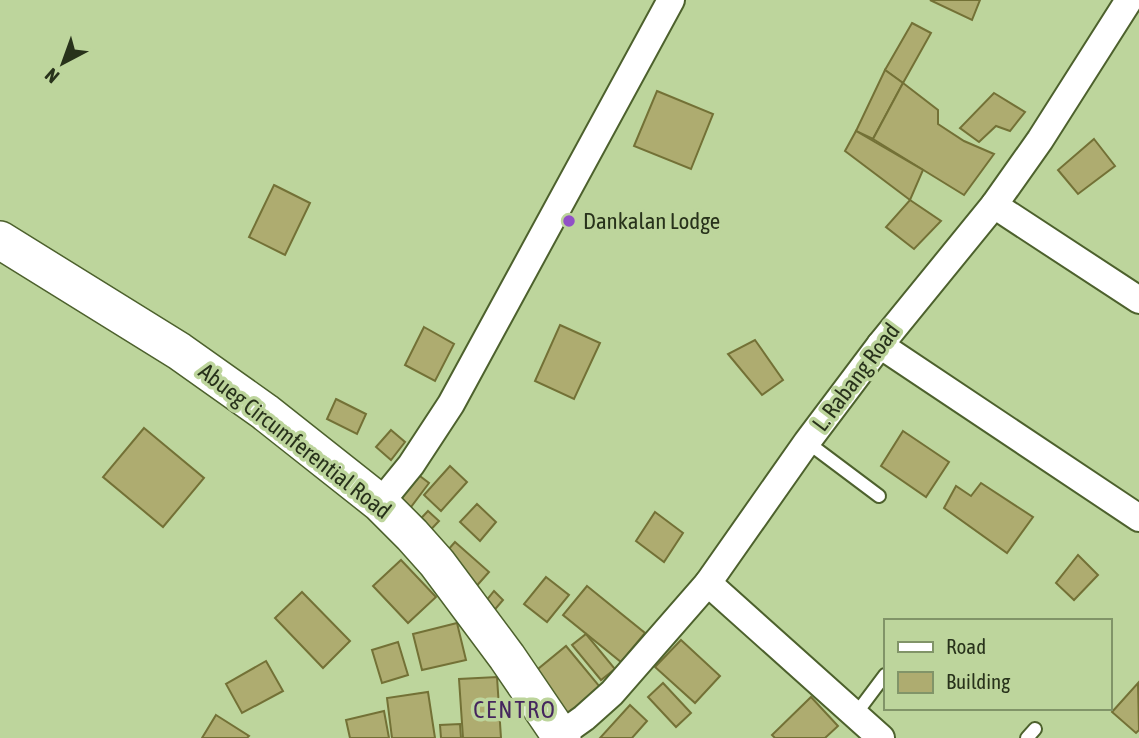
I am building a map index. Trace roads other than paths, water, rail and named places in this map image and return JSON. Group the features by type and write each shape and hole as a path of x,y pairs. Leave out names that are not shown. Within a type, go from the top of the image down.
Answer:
{"street":[{"path":"380,503 411,465 451,404 671,0"},
{"name":"L. Rabang Road","path":"560,737 612,693 708,583 807,442 880,345 993,205 1040,140 1129,0"},
{"path":"993,205 1139,300"},
{"name":"Abueg Circumferential Road","path":"0,240 179,351 265,412 380,503 437,563 507,657 560,737"},
{"path":"880,345 1139,518"},
{"path":"708,583 881,738"}],"lane":[{"path":"807,442 879,496"},
{"path":"855,715 884,676"}],"place":[{"name":"Dankalan Lodge","path":"569,221"}],"district":[{"name":"CENTRO","path":"515,710"}]}
